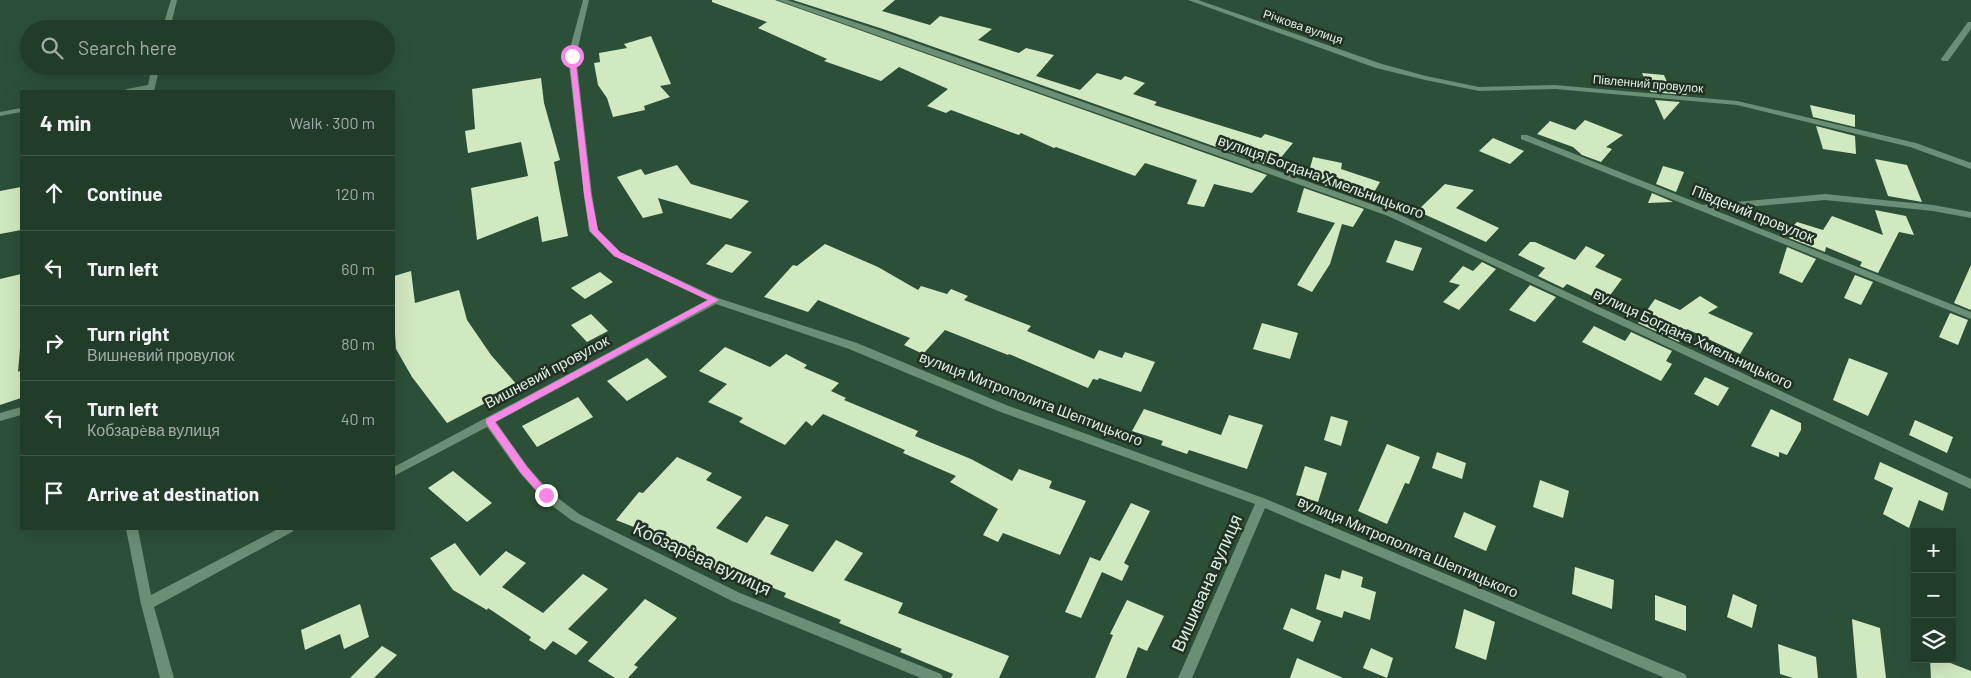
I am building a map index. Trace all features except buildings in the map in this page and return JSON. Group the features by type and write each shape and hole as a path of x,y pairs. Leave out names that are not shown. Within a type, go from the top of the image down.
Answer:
{"street":[{"path":"168,20 174,0"},
{"name":"вулиця Митрополита Шептицького","path":"586,0 572,56 588,195 594,231 617,254 715,300 853,346 1002,408 1262,502 1680,678"},
{"name":"вулиця Богдана Хмельницького","path":"780,0 879,33 1391,214 1971,484"},
{"name":"Річкова вулиця","path":"1191,0 1379,66"},
{"path":"1945,58 1971,24"},
{"name":"Півленний провулок","path":"1379,66 1479,89 1555,87 1737,103 1914,145 1971,166"},
{"path":"150,89 154,75"},
{"path":"0,114 20,110"},
{"name":"Південий провулок","path":"1524,137 1971,316"},
{"path":"1700,208 1825,197 1933,208 1971,215"},
{"name":"Вишневий провулок","path":"395,471 715,300"},
{"path":"0,417 20,411"},
{"name":"Кобзарèва вулиця","path":"490,421 524,470 546,495 575,517 736,597 936,678"},
{"name":"Вишивана вулиця","path":"1185,678 1262,502"},
{"path":"132,530 148,604 168,678"},
{"path":"148,604 286,530"}],"route":[{"path":"546,495 524,470 490,421 715,300 617,254 594,231 572,56"}]}
